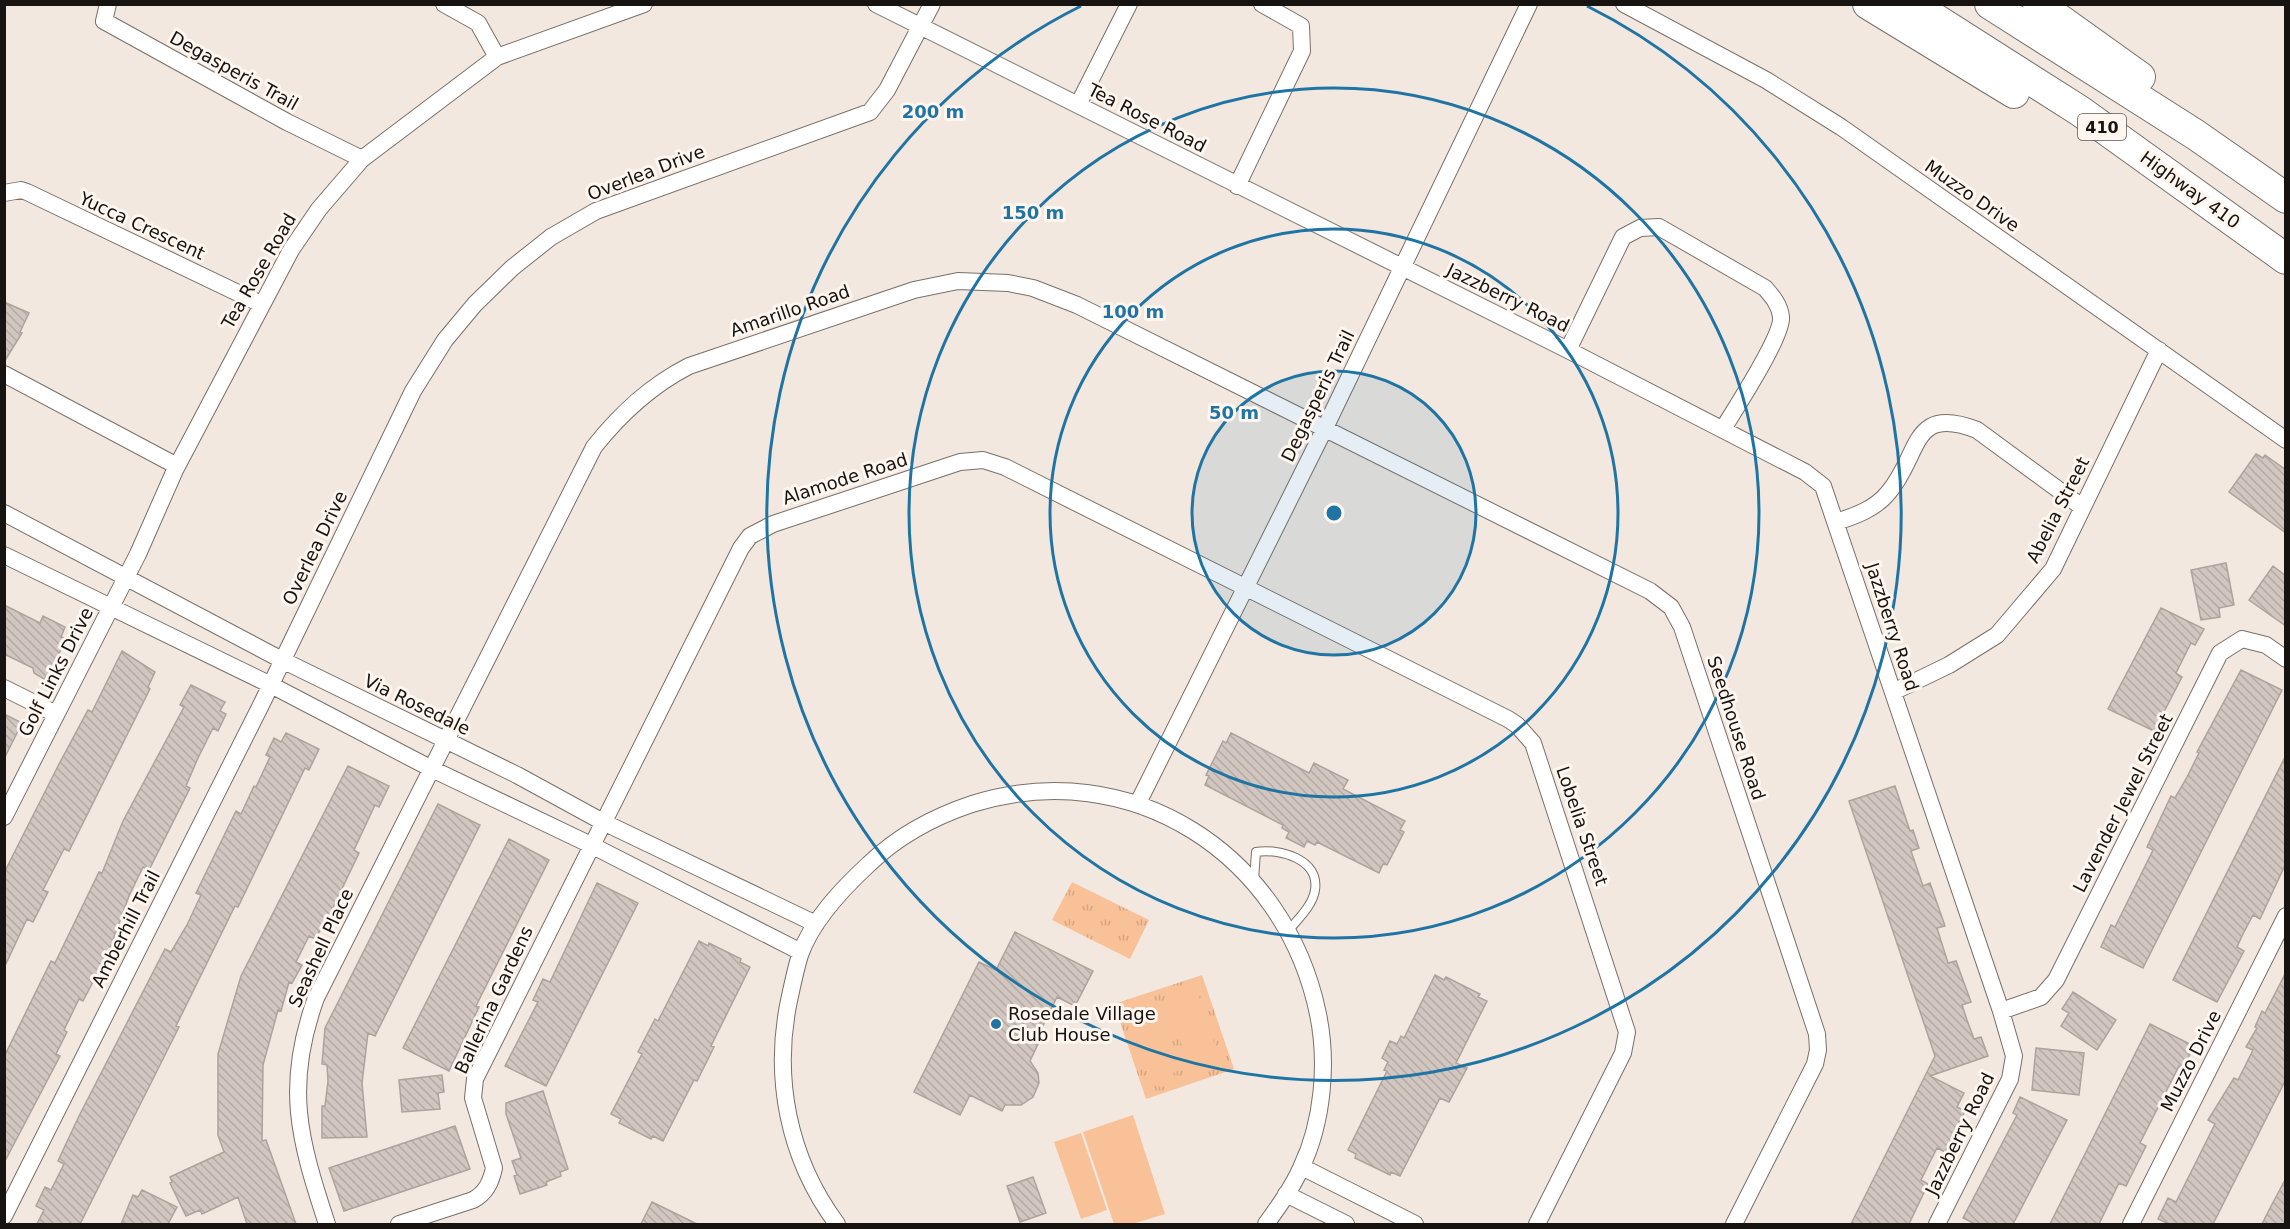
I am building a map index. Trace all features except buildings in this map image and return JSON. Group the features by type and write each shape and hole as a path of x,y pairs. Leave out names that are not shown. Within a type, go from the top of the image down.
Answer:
{"highway":[{"path":"1868,4 2026,100 2080,111"},
{"name":"Highway 410","path":"1912,4 2080,111 2286,259"},
{"name":"410","path":"1990,4 2196,135 2286,198"},
{"path":"2038,4 2154,87 2196,135"}],"street":[{"name":"Degasperis Trail","path":"108,4 104,21 287,122 362,159"},
{"path":"444,4 478,23 497,57"},
{"name":"Tea Rose Road","path":"126,576 177,466 291,250 313,217 362,159 497,57 644,4"},
{"name":"Tea Rose Road","path":"876,4 1401,267"},
{"name":"Overlea Drive","path":"282,660 413,391 445,340 475,304 512,268 551,237 596,211 870,112 886,90 932,4"},
{"path":"1078,105 1129,4"},
{"path":"1238,186 1302,51 1301,26 1262,4"},
{"name":"Degasperis Trail","path":"1138,803 1324,430 1529,4"},
{"name":"Muzzo Drive","path":"1624,4 1766,80 1841,128 2286,440"},
{"name":"Yucca Crescent","path":"4,193 21,190 27,192 261,304"},
{"path":"1568,350 1623,237 1640,228 1659,227 1765,288 1776,301 1781,318 1774,341 1723,429"},
{"name":"Jazzberry Road","path":"1401,267 1723,429 1805,472 1823,486 2001,1011 2014,1056 2010,1079 1937,1224"},
{"name":"Amarillo Road","path":"432,769 594,447 614,421 636,401 657,384 689,366 914,290 958,281 1008,283 1033,288 1077,305 1324,430"},
{"name":"Abelia Street","path":"1893,693 1949,666 1997,635 2053,569 2159,350"},
{"path":"4,374 177,466"},
{"path":"1836,522 1862,513 1886,496 1896,484 1926,428 1942,422 1957,422 1977,430 2082,507"},
{"name":"Seedhouse Road","path":"1324,430 1650,591 1662,598 1677,615 1817,1034 1815,1064 1734,1224"},
{"name":"Alamode Road","path":"591,845 741,548 750,537 773,524 960,462 983,460 1005,467 1245,588"},
{"name":"Via Rosedale","path":"4,513 282,660 603,822 816,924"},
{"path":"4,555 271,685 432,769 591,845 801,952"},
{"name":"Golf Links Drive","path":"4,817 126,576"},
{"name":"Lobelia Street","path":"1245,588 1508,719 1533,743 1627,1032 1623,1053 1537,1224"},
{"name":"Lavender Jewel Street","path":"2001,1011 2041,997 2056,980 2220,653 2231,644 2242,639 2249,639 2266,645 2286,659"},
{"name":"Amberhill Trail","path":"4,1216 282,660"},
{"path":"4,688 56,714"},
{"name":"Seashell Place","path":"327,1224 300,1132 297,1074 303,1035 316,998 432,769"},
{"path":"837,1224 819,1197 797,1150 783,1083 782,1044 786,1012 801,952 816,924 854,878 877,856 925,822 990,798 1054,791 1080,792 1138,803 1195,831 1226,854 1254,880 1289,930 1312,985 1321,1029 1323,1054 1318,1109 1302,1167 1266,1224"},
{"name":"Ballerina Gardens","path":"399,1224 482,1196 492,1178 495,1168 474,1098 475,1079 591,845"},
{"name":"Muzzo Drive","path":"2131,1224 2286,916"},
{"path":"1302,1167 1415,1224"},
{"path":"1286,1194 1346,1224"}],"lane":[{"path":"1254,880 1256,852 1272,849 1287,853 1307,866 1316,888 1312,900 1289,930"}],"green space":[{"path":"1072,882 1149,920 1130,959 1052,920"},
{"path":"1202,975 1234,1069 1146,1099 1114,1004"},
{"path":"1188,985 1191,995 1198,993 1219,1057 1213,1060 1216,1069 1199,1075 1196,1065 1189,1067 1168,1003 1174,1001 1171,991"},
{"path":"1148,998 1152,1008 1158,1006 1180,1070 1173,1073 1177,1082 1160,1088 1156,1079 1150,1081 1128,1016 1135,1014 1132,1004"},
{"path":"1133,1115 1165,1214 1132,1224 1114,1224 1083,1132"},
{"path":"1081,1133 1107,1210 1081,1219 1054,1142"}],"place":[{"name":"Rosedale Village Club House","path":"996,1024"}]}
